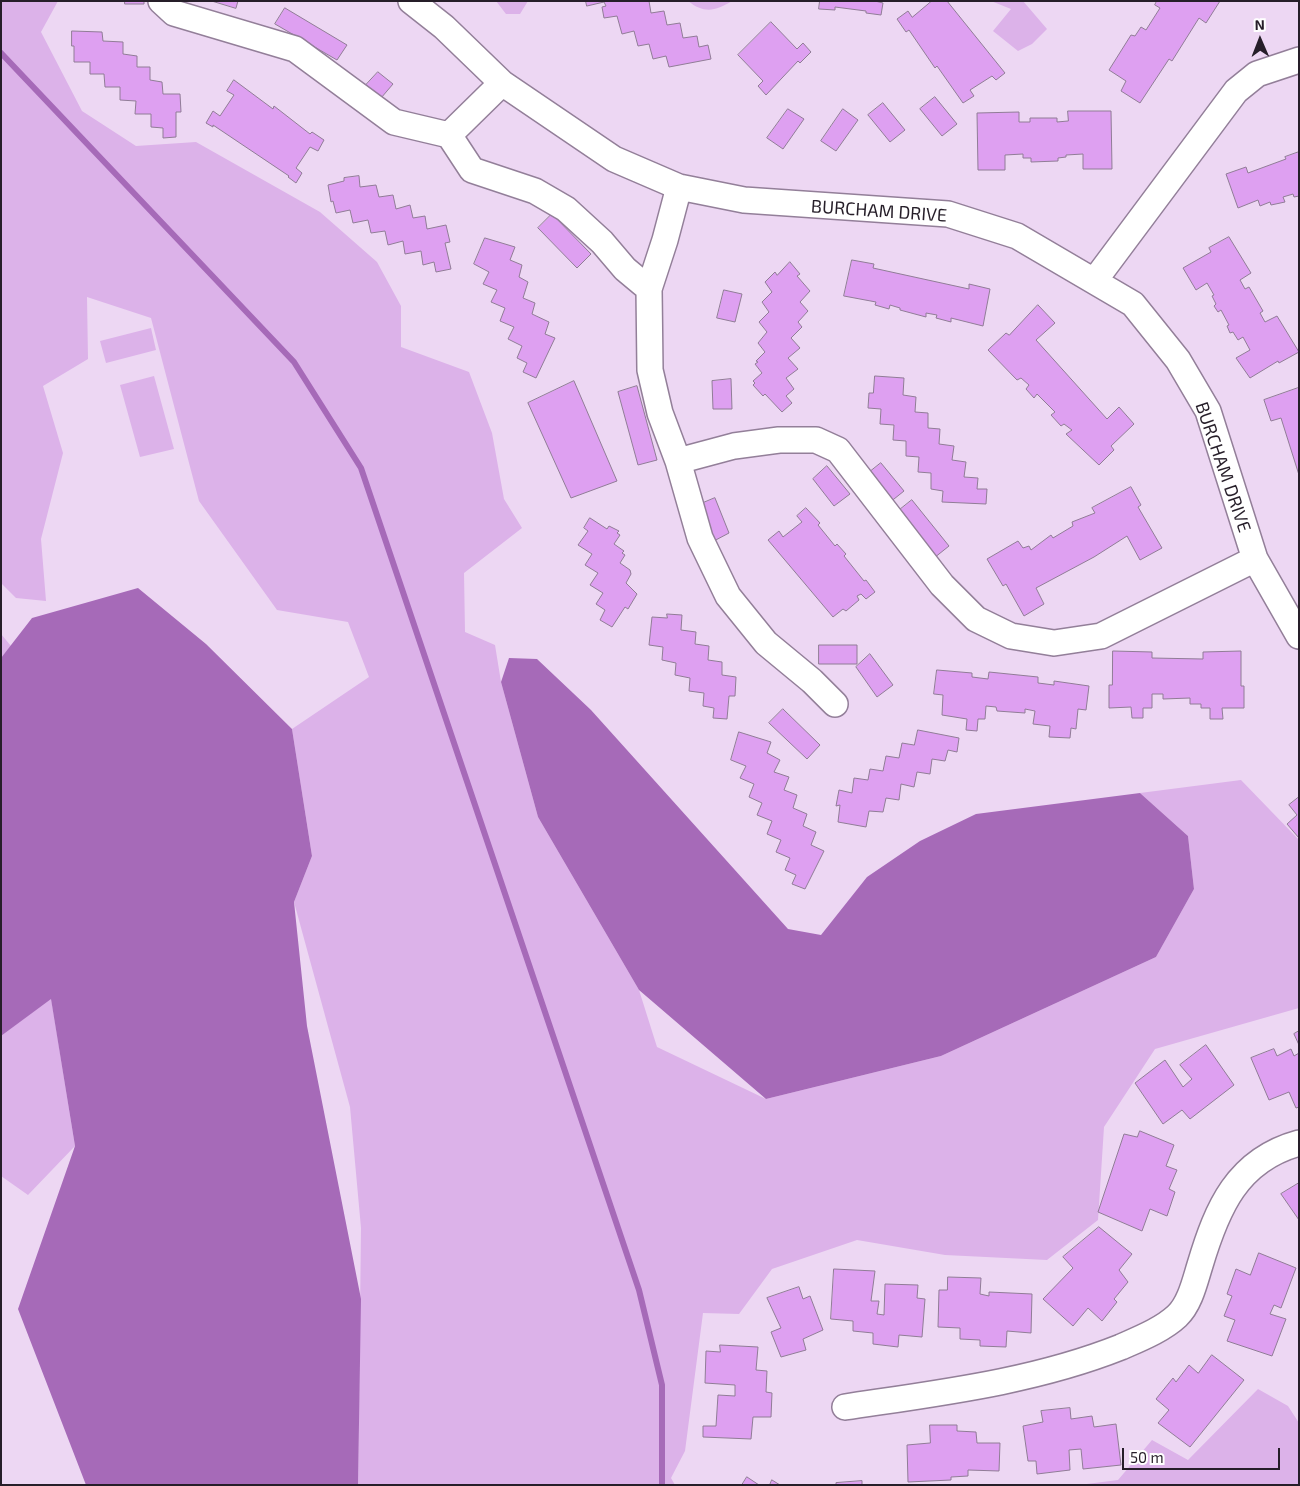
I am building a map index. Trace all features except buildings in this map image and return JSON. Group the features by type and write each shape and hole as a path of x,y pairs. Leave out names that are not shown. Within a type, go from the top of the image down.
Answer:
{"street":[{"path":"161,1 174,13 295,48 394,122 450,135 472,170 535,192 566,209 602,242 624,269 649,289"},
{"name":"BURCHAM DRIVE","path":"411,1 444,27 502,83 614,159 679,187 744,200 948,214 1017,236 1133,304 1178,360 1208,411 1255,559 1299,636"},
{"path":"1095,280 1236,91 1257,74 1299,60"},
{"path":"450,135 502,83"},
{"path":"679,187 665,240 649,289 650,370 660,413 678,461 700,538 728,596 766,643 812,681 836,704"},
{"path":"678,461 734,446 779,440 816,440 838,450 942,585 976,619 1011,636 1054,643 1101,636 1255,559"},
{"path":"845,1407 974,1388 1089,1360 1142,1338 1177,1316 1193,1289 1210,1231 1230,1191 1252,1166 1277,1149 1299,1143"}],"shaded area":[{"path":"1,1 58,1 41,32 82,111 136,146 196,142 320,212 377,262 401,306 401,347 469,372 492,433 504,499 522,528 464,573 465,632 495,645 501,682 538,817 639,990 657,1047 766,1099 941,1056 1156,957 1194,889 1188,836 1140,793 1241,780 1299,840 1299,1008 1155,1049 1104,1127 1098,1220 1047,1260 945,1255 857,1240 772,1269 739,1314 703,1313 685,1451 671,1478 675,1485 358,1485 361,1228 350,1107 294,902 312,856 292,729 369,677 348,622 277,610 199,501 151,318 87,297 88,359 43,386 63,453 41,539 46,601 16,598 1,583"},
{"path":"496,1 528,1 520,14 506,14"},
{"path":"688,1 732,1 710,10 699,8"},
{"path":"991,1 1023,1 1047,29 1032,44 1018,51 993,31 1011,9"},
{"path":"151,328 156,350 106,363 100,341"},
{"path":"154,376 174,449 140,457 120,385"},
{"path":"138,588 206,644 292,729 312,856 294,902 307,1026 361,1299 358,1485 86,1485 18,1309 75,1146 51,999 1,1036 1,658 32,618"},
{"path":"1,634 11,646 1,658"},
{"path":"509,658 537,659 591,710 788,929 821,935 867,877 920,841 976,814 1140,793 1188,836 1194,889 1156,957 941,1056 766,1099 639,990 538,817 501,682"},
{"path":"51,998 75,1146 28,1195 1,1176 1,1036"},
{"path":"1258,1389 1288,1406 1299,1423 1299,1485 1079,1485 1118,1480 1152,1440 1188,1460"}],"waterway":[{"path":"1,53 294,362 361,468 639,1290 662,1385 662,1485"}]}
